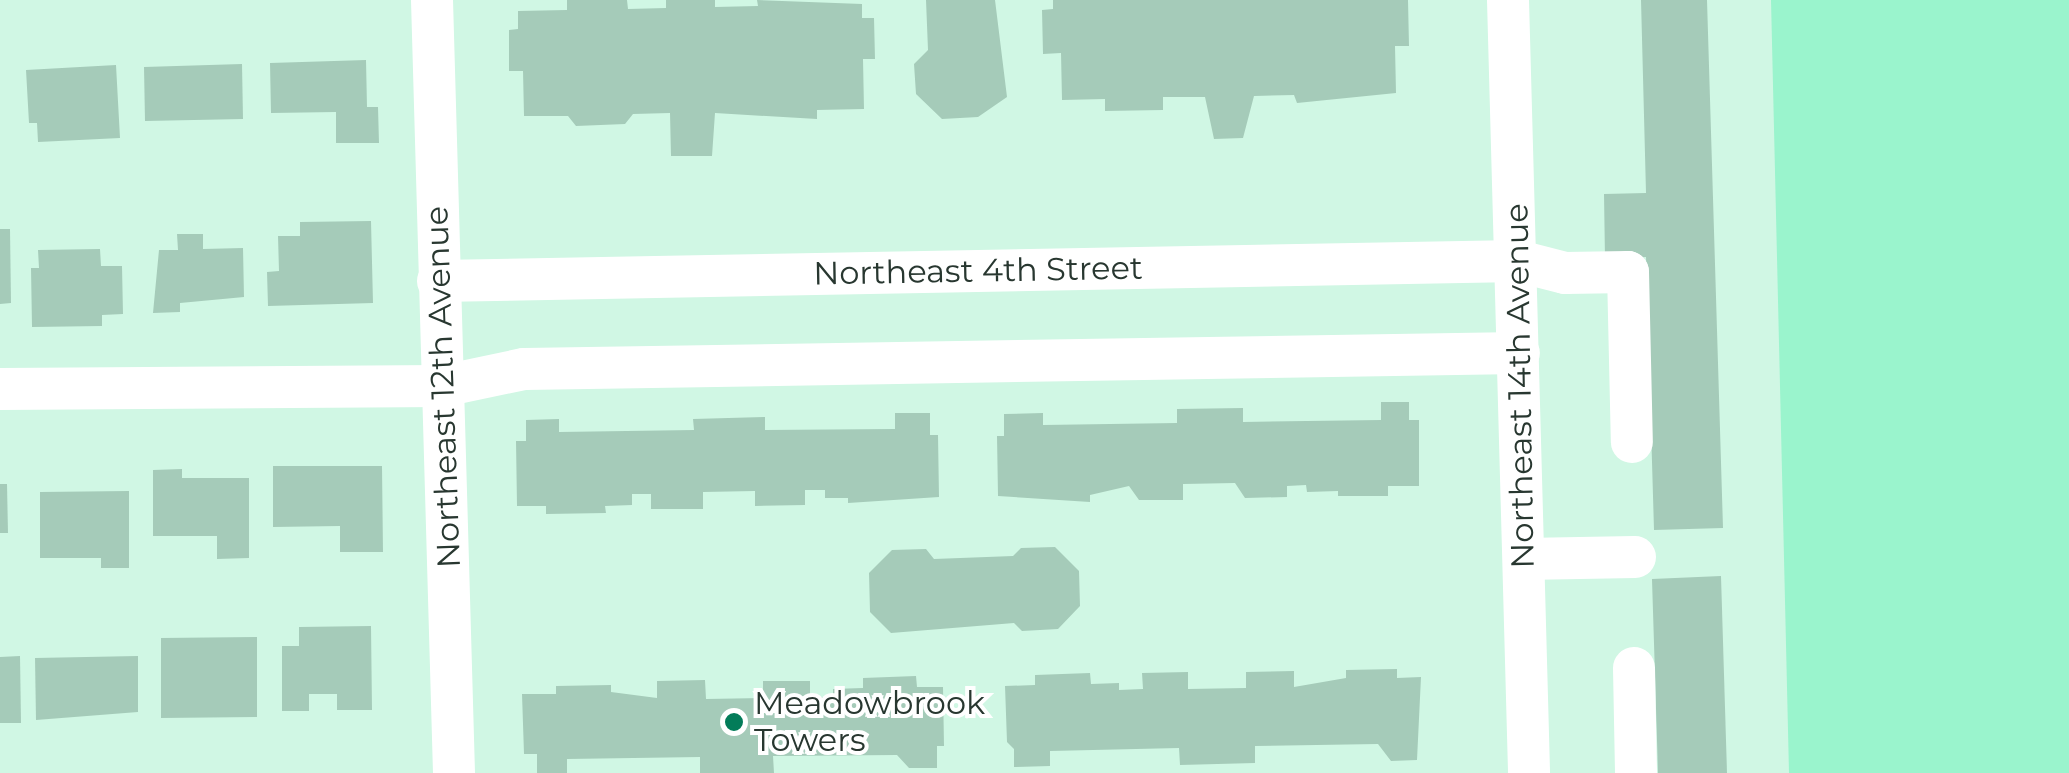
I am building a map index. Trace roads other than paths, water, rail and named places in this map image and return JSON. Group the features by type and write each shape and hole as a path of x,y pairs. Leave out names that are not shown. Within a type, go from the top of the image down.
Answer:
{"street":[{"name":"Northeast 12th Avenue","path":"432,0 454,773"},
{"name":"Northeast 14th Avenue","path":"1508,0 1529,773"},
{"name":"Northeast 4th Street","path":"438,281 1518,261 1565,273 1628,272 1632,442"},
{"path":"0,389 443,386 524,369 1519,353"},
{"path":"1524,559 1635,557"},
{"path":"1634,668 1636,773"}],"place":[{"name":"Meadowbrook Towers","path":"734,722"}]}
